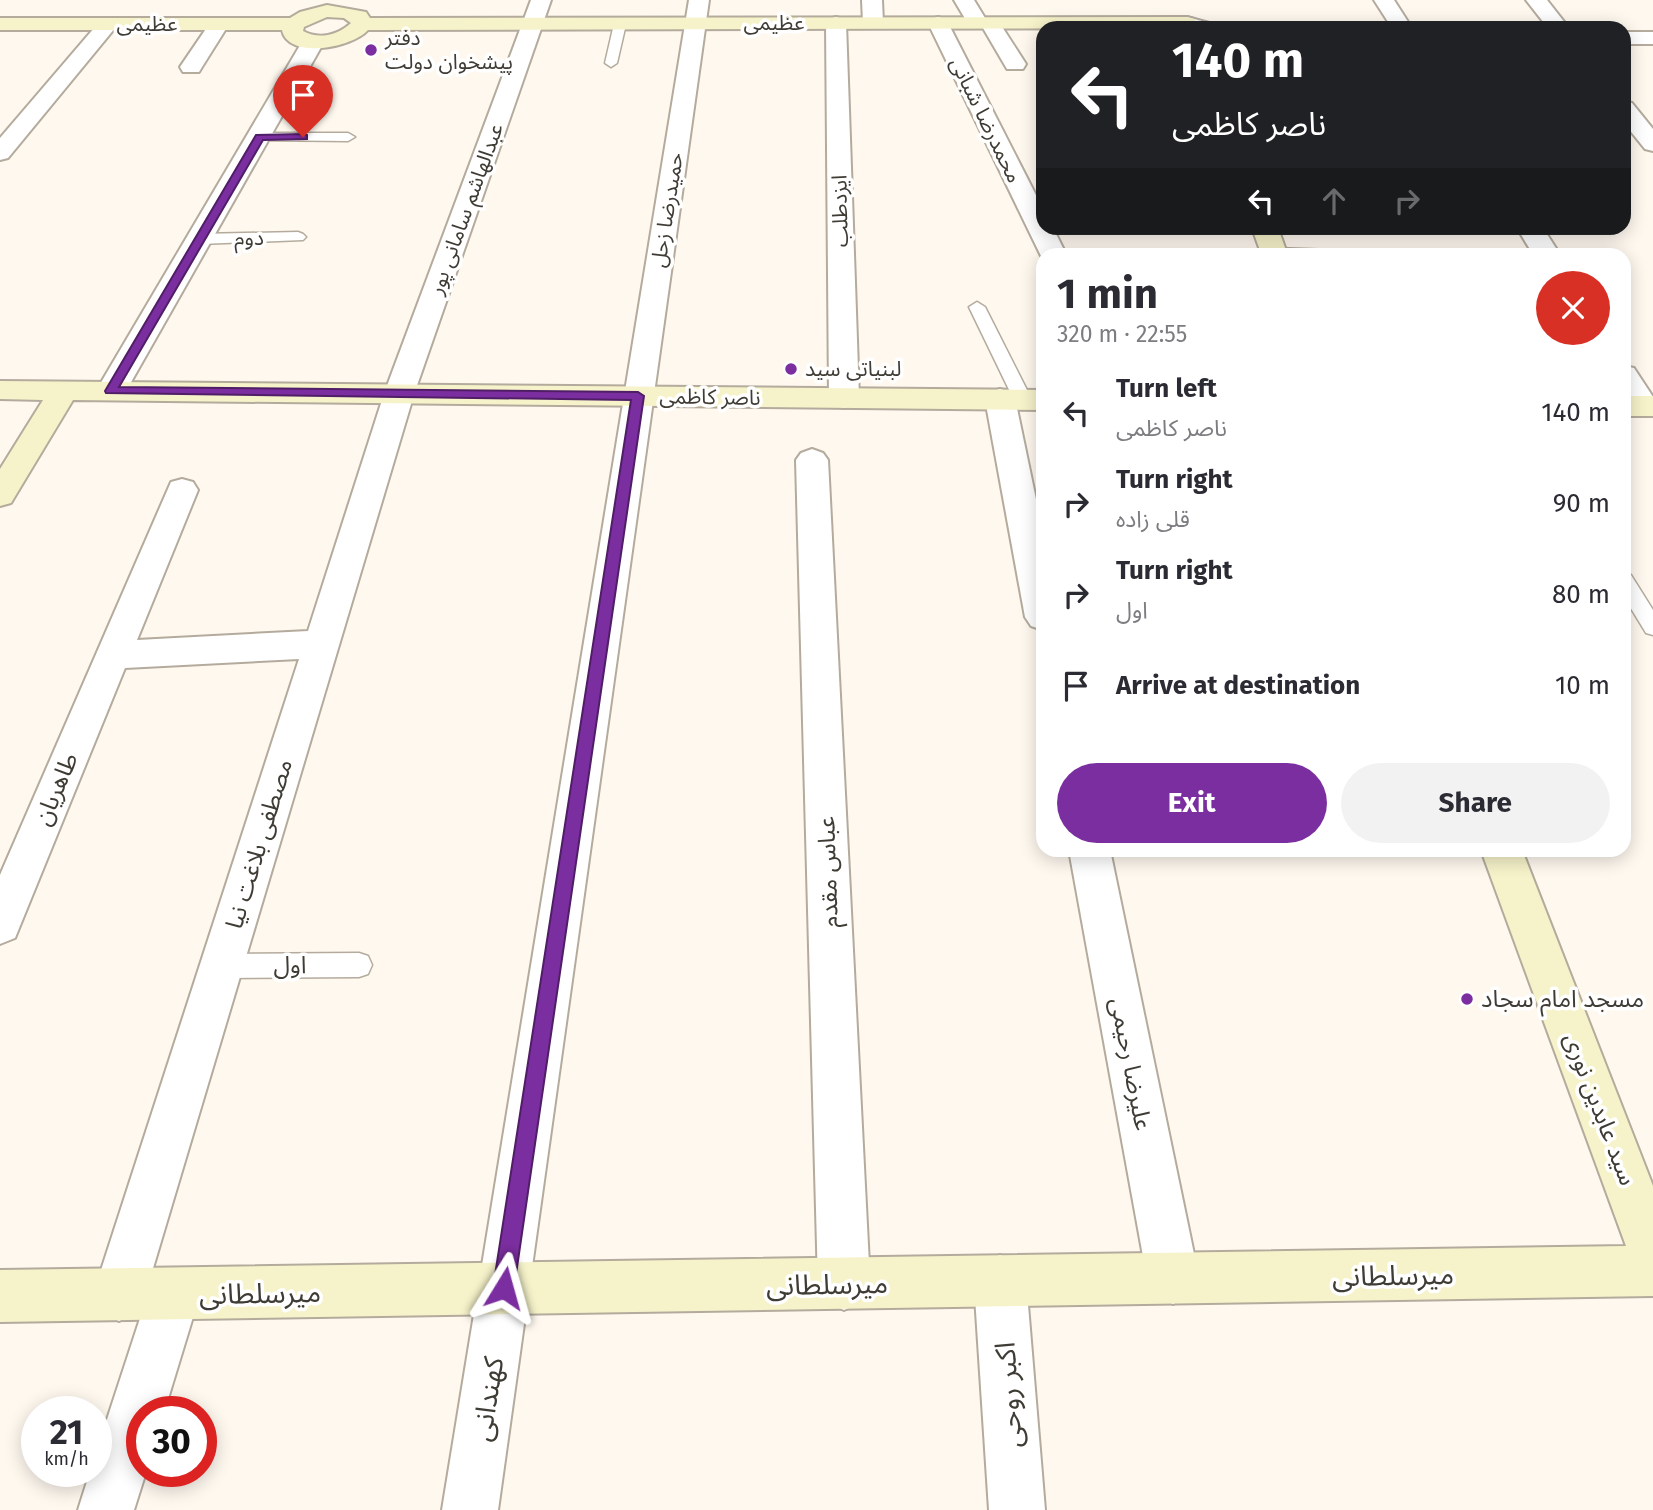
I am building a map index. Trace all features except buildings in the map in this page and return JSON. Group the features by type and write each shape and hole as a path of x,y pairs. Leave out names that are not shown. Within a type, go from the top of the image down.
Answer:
{"street":[{"name":"عبدالهاشم سامانی پور","path":"399,394 541,0"},
{"path":"872,0 873,23"},
{"path":"964,0 1015,64"},
{"path":"1178,0 1191,21"},
{"path":"1384,0 1398,21"},
{"path":"1536,0 1553,21"},
{"path":"340,5 359,16 362,24 355,32 341,38 313,42 296,37 292,33 294,24 340,5"},
{"name":"عظیمی","path":"362,24 620,24 697,12 836,23 1036,24"},
{"name":"حمیدرضا زحل","path":"504,1288 697,12"},
{"name":"ایزدطلب","path":"836,23 844,398"},
{"name":"محمدرضا شبانی","path":"938,23 1036,220"},
{"name":"عظیمی","path":"0,24 294,24"},
{"path":"0,153 108,24"},
{"path":"191,67 219,24"},
{"path":"1631,38 1653,38"},
{"path":"111,391 313,42"},
{"path":"1631,117 1653,144"},
{"path":"1631,389 1640,406"},
{"name":"ناصر کاظمی","path":"0,390 1022,400"},
{"path":"0,495 64,390"},
{"name":"مصطفی بلاغت نیا","path":"119,1295 399,394"},
{"path":"1022,400 1036,545"},
{"name":"عباس مقدم","path":"813,460 844,1284"},
{"name":"طاهریان","path":"0,924 182,490"},
{"path":"113,655 321,644"},
{"name":"علیرضا رحیمی","path":"1090,857 1173,1278"},
{"name":"سید عابدین نوری","path":"1504,857 1653,1250"},
{"name":"میرسلطانی","path":"0,1296 1653,1271"},
{"name":"اکبر روحی","path":"1000,1281 1017,1510"},
{"name":"کهندانی","path":"470,1510 504,1288"},
{"path":"106,1510 174,1294"}],"lane":[{"path":"611,63 620,24"},
{"path":"259,137 348,137"},
{"name":"دوم","path":"200,239 298,237"},
{"path":"977,307 1022,400"},
{"path":"1631,591 1653,627"},
{"name":"اول","path":"222,965 359,965"}],"place":[{"name":"دفتر پیشخوان دولت","path":"371,50"},
{"name":"لبنیاتی سید","path":"791,369"},
{"name":"مسجد امام سجاد","path":"1467,999"}],"route":[{"path":"303,137 259,137 111,391 638,396 504,1288"}]}
